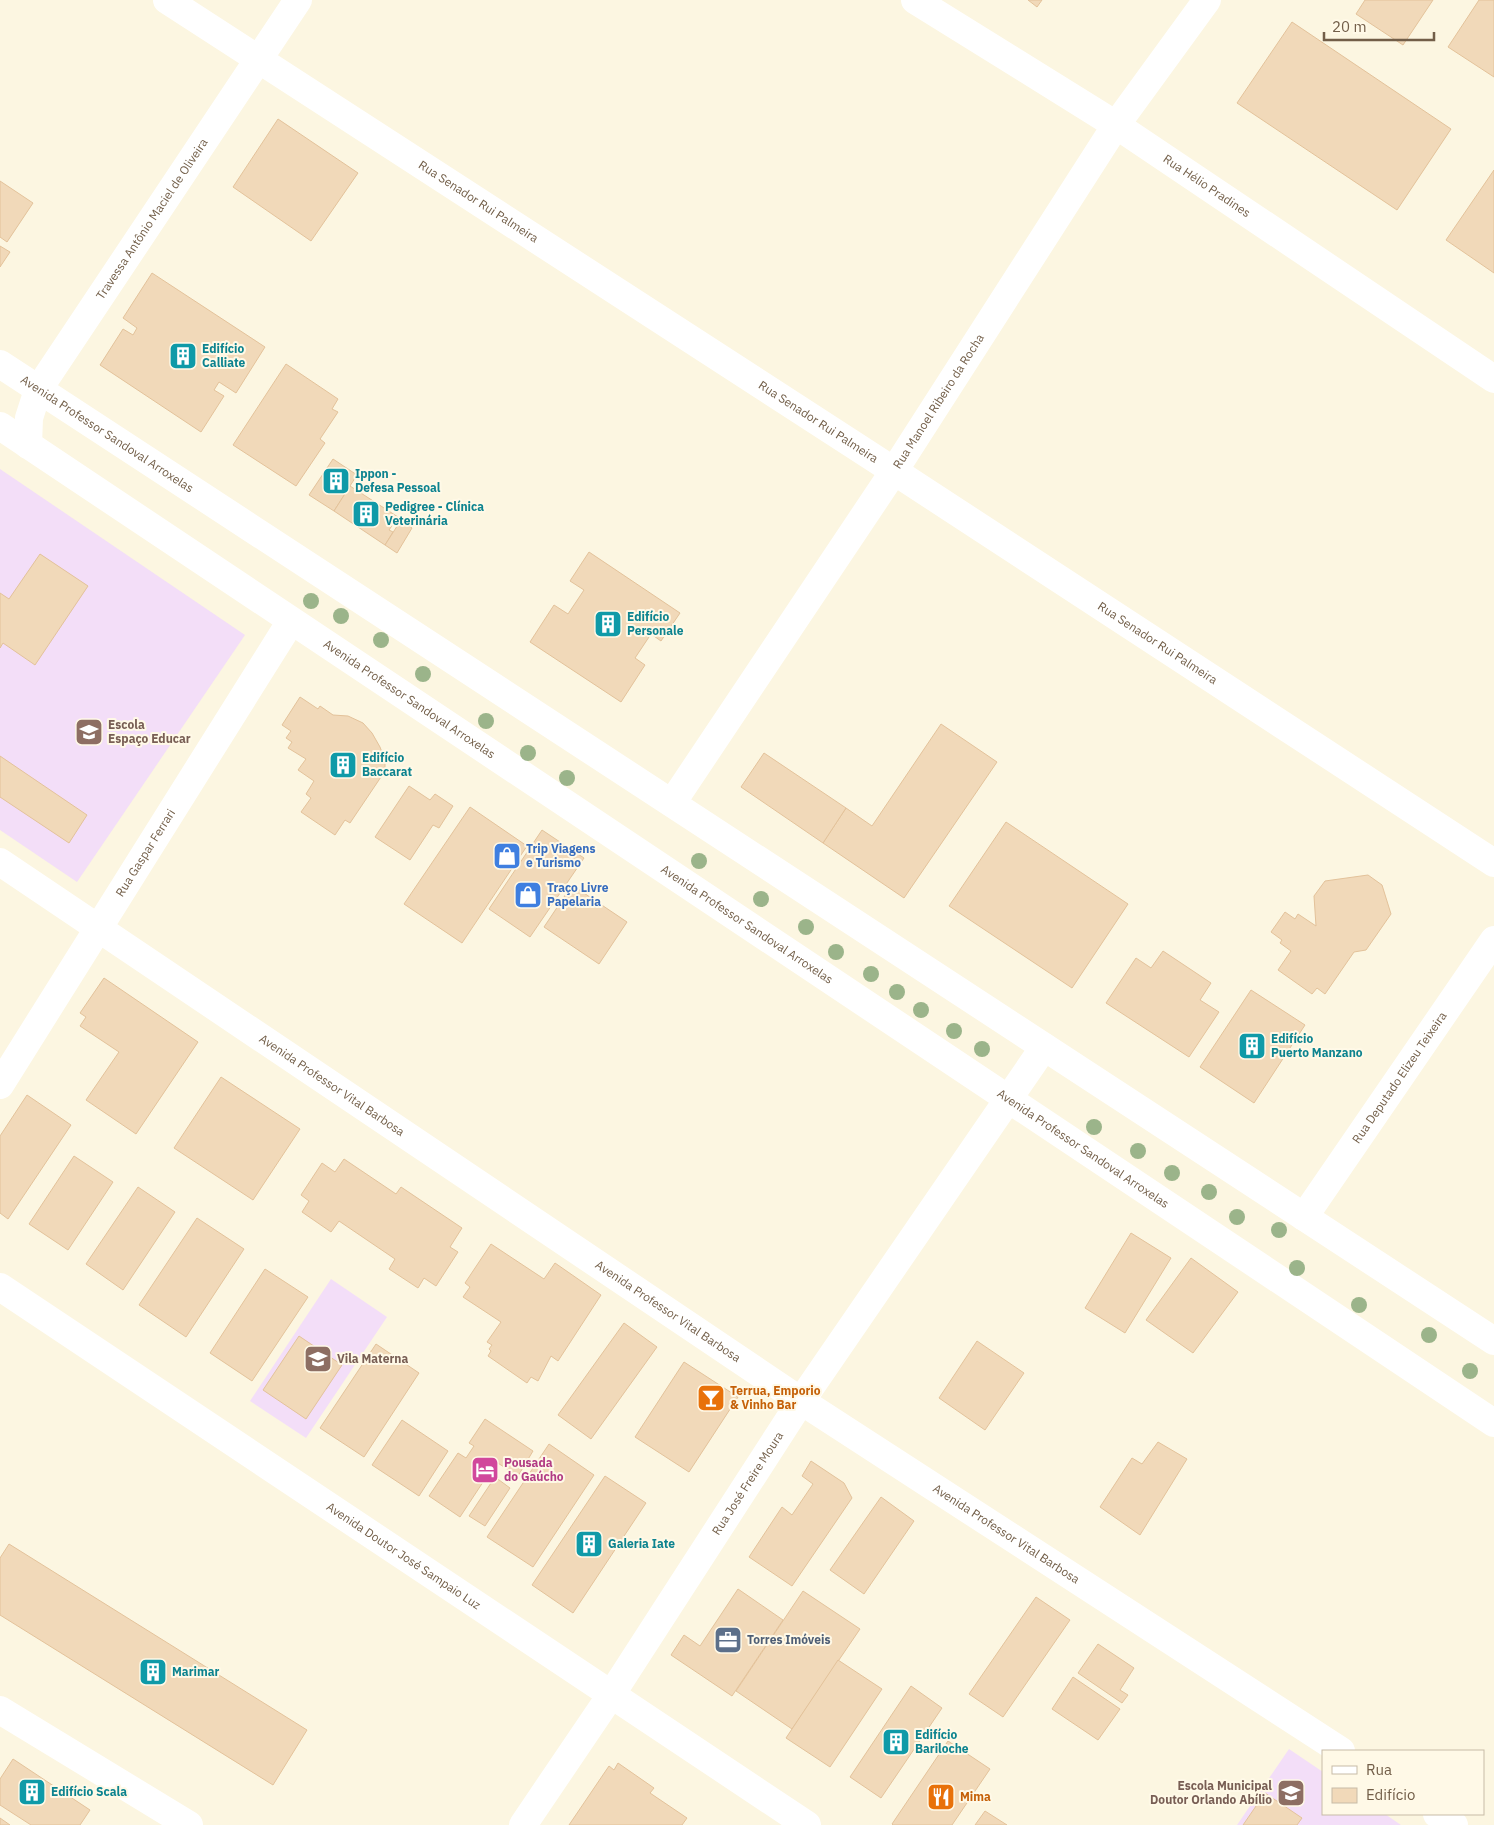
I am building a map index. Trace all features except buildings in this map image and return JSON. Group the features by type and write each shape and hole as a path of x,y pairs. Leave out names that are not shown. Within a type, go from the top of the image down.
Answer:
{"street":[{"name":"Rua Senador Rui Palmeira","path":"167,0 894,471 1494,864"},
{"name":"Travessa Antônio Maciel de Oliveira","path":"28,445 29,418 38,390 298,0"},
{"name":"Rua Hélio Pradines","path":"915,0 1116,125 1494,378"},
{"name":"Rua Manoel Ribeiro da Rocha","path":"672,803 894,471 1116,125 1207,0"},
{"name":"Avenida Professor Sandoval Arroxelas","path":"0,364 1494,1341"},
{"name":"Avenida Professor Sandoval Arroxelas","path":"0,426 1494,1423"},
{"name":"Rua Gaspar Ferrari","path":"0,1085 291,621"},
{"name":"Avenida Professor Vital Barbosa","path":"0,862 801,1401 1338,1750"},
{"name":"Rua Deputado Elizeu Teixeira","path":"1304,1217 1494,940"},
{"name":"Rua José Freire Moura","path":"523,1825 611,1695 801,1401 1044,1047"},
{"name":"Avenida Doutor José Sampaio Luz","path":"0,1287 807,1825"},
{"path":"0,1710 190,1825"},
{"path":"1439,1815 1454,1825"}],"shaded area":[{"name":"Escola Espaço Educar","path":"0,469 245,635 77,882 0,830"},
{"name":"Vila Materna","path":"331,1279 387,1317 306,1438 250,1401"},
{"name":"Escola Municipal Doutor Orlando Abílio","path":"1289,1749 1322,1771 1322,1815 1386,1815 1401,1825 1237,1825"}],"place":[{"name":"Edifício Calliate","path":"183,356"},
{"name":"Ippon - Defesa Pessoal","path":"336,481"},
{"name":"Pedigree - Clínica Veterinária","path":"366,514"},
{"name":"Edifício Personale","path":"608,624"},
{"name":"Escola Espaço Educar","path":"89,732"},
{"name":"Edifício Baccarat","path":"343,765"},
{"name":"Trip Viagens e Turismo","path":"507,856"},
{"name":"Traço Livre Papelaria","path":"528,895"},
{"name":"Edifício Puerto Manzano","path":"1252,1046"},
{"name":"Vila Materna","path":"318,1359"},
{"name":"Terrua, Emporio & Vinho Bar","path":"711,1398"},
{"name":"Pousada do Gaúcho","path":"485,1470"},
{"name":"Galeria Iate","path":"589,1544"},
{"name":"Torres Imóveis","path":"728,1640"},
{"name":"Marimar","path":"153,1672"},
{"name":"Edifício Bariloche","path":"896,1742"},
{"name":"Edifício Scala","path":"32,1792"},
{"name":"Escola Municipal Doutor Orlando Abílio","path":"1291,1793"},
{"name":"Mima","path":"941,1797"}]}
